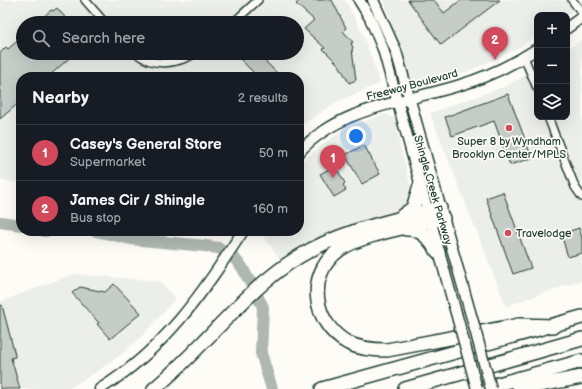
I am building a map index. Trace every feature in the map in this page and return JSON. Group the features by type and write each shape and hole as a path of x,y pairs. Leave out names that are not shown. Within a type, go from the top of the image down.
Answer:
{"highway":[{"path":"420,186 413,208 397,225 344,247 333,255 321,272 316,291 318,305 326,324 342,340 362,348 387,350 518,325 554,326"},
{"path":"154,389 268,279 300,256 331,240 442,213"},
{"path":"397,225 419,231 430,241 438,252"},
{"path":"322,389 554,326 582,317"},
{"path":"405,389 582,339"},
{"path":"480,389 582,361"},
{"path":"519,389 582,377"}],"street":[{"path":"85,0 99,16"},
{"path":"241,16 258,0"},
{"name":"Shingle Creek Parkway","path":"359,0 370,18 383,49 396,101 477,389"},
{"name":"Shingle Creek Parkway","path":"373,0 396,51 491,389"},
{"path":"572,0 582,13"},
{"path":"570,26 582,17"},
{"name":"Freeway Boulevard","path":"304,147 316,136 333,124 374,107 476,80 534,51"},
{"path":"524,57 535,84"},
{"path":"149,60 160,63 181,60"},
{"path":"549,120 575,187 582,197"},
{"path":"100,389 138,363 179,323 221,265 240,236"}],"shaded area":[{"path":"0,0 345,0 363,34 380,83 333,104 304,124 304,72 16,72 16,182 0,180"},
{"path":"384,0 582,0 582,4 570,13 534,12 534,37 517,49 466,72 415,86 410,81"},
{"path":"582,39 582,280 506,306 430,113 506,86 534,71 534,120 570,120 570,48"},
{"path":"386,114 394,118 398,125 399,143 412,190 413,198 408,209 283,263 263,236 304,236 304,160 324,143 350,126"},
{"path":"73,274 159,281 176,298 144,334 123,353 98,371 68,389 0,389 0,302"}],"building":[{"path":"300,0 332,0 346,28 343,31 353,42 351,43 353,48 356,80 349,83 339,65 323,49 325,48 304,29 314,20 296,4"},
{"path":"408,0 434,0 444,13 461,0 500,0 441,45"},
{"path":"57,8 64,16 45,16 51,10 53,11"},
{"path":"16,42 16,60 67,60 54,72 16,72 16,105 0,119 0,53 6,47 8,49"},
{"path":"241,60 264,60 276,72 253,72"},
{"name":"Super 8 by Wyndham Brooklyn Center/MPLS","path":"508,94 532,158 510,165 494,121 452,136 445,117"},
{"path":"364,145 380,174 362,184 345,155"},
{"path":"333,167 336,171 338,171 345,183 343,185 346,190 334,197 320,174"},
{"name":"Travelodge","path":"503,192 531,268 513,274 486,198"},
{"path":"579,228 582,238 582,253 568,257 561,234"},
{"path":"114,284 141,313 110,339 97,324 99,323 72,293 80,287 105,292"},
{"path":"2,305 15,355 15,357 11,358 20,389 0,389 0,306"}],"waterway":[{"path":"0,222 16,224"},
{"path":"118,236 131,239 218,248 234,258 242,267 263,307 261,353 272,389"}],"place":[{"name":"James Cir / Shingle","path":"495,60"},
{"name":"Super 8 by Wyndham Brooklyn Center/MPLS","path":"509,128"},
{"name":"Casey's General Store","path":"333,178"},
{"name":"Travelodge","path":"508,233"}]}
